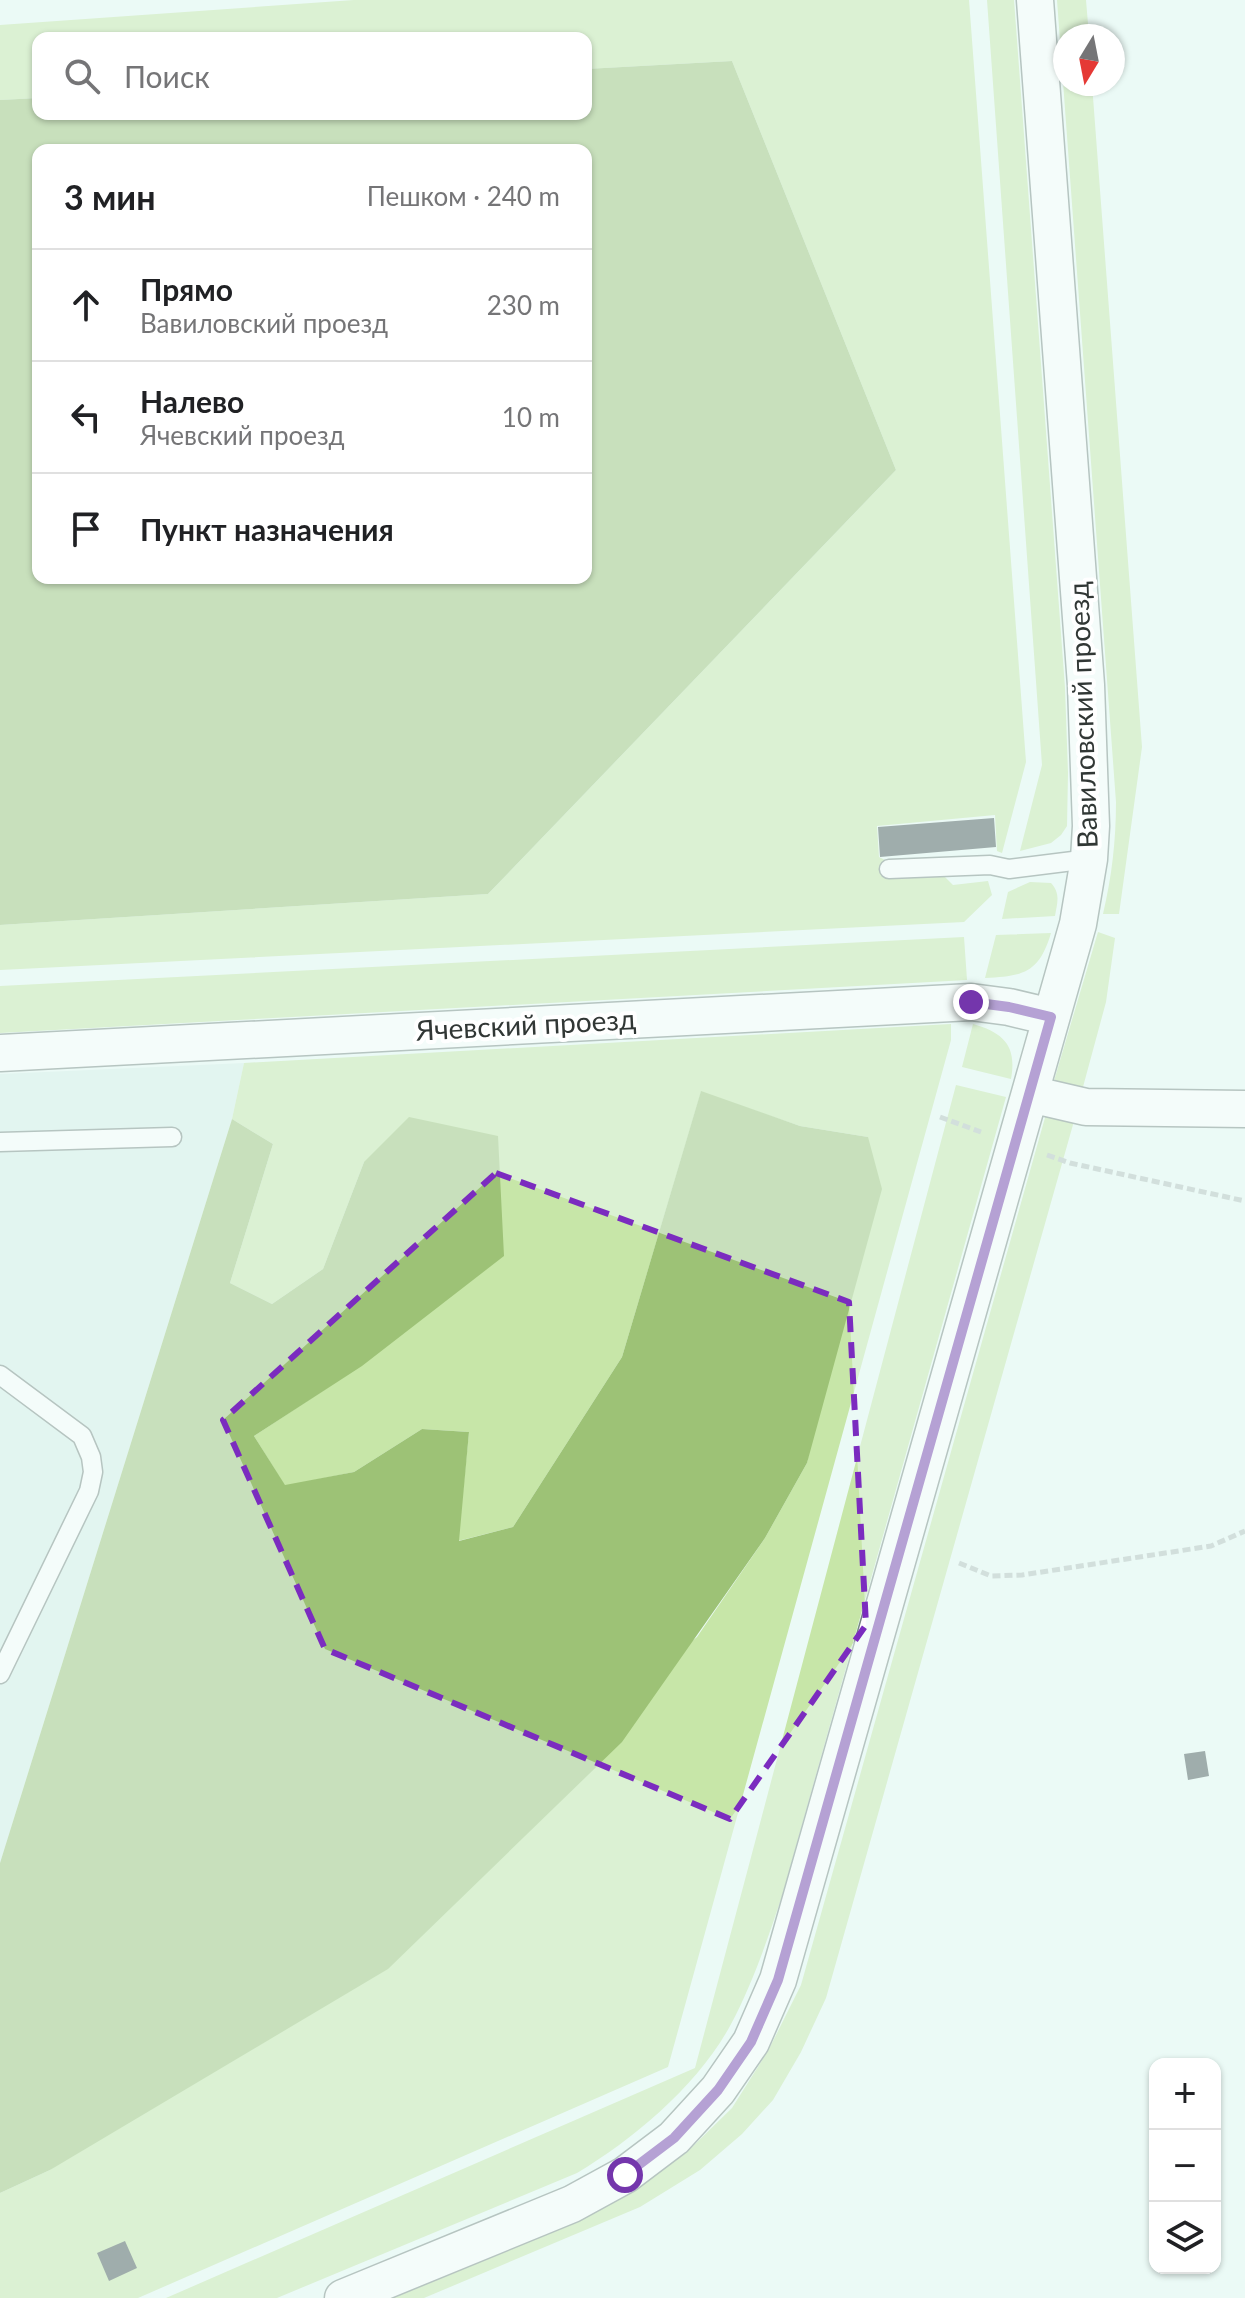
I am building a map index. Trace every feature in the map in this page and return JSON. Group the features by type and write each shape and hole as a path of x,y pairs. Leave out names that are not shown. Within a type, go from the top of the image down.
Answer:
{"street":[{"name":"Вавиловский проезд","path":"343,2298 572,2204 625,2175 674,2138 718,2090 751,2042 778,1980 1078,924 1089,859 1091,826 1086,685 1035,0"},
{"name":"Ячевский проезд","path":"0,1053 971,1002 1051,1017"},
{"path":"1030,1094 1086,1107 1245,1109"}],"lane":[{"path":"889,869 990,865 1009,869 1089,859"},
{"path":"0,1142 172,1137"},
{"path":"0,1375 82,1436 91,1457 93,1472 89,1491 0,1674"}],"path":[{"path":"1070,1163 1245,1201"},
{"path":"959,1563 991,1576 1022,1575 1211,1546 1245,1531"}],"highlighted area":[{"path":"496,1173 849,1302 866,1625 730,1819 325,1649 223,1420"}],"shaded area":[{"path":"244,1063 232,1119 0,1863 0,1074"}],"green space":[{"path":"354,0 969,0 1026,762 1002,853 997,851 995,815 877,826 879,857 885,860 888,877 942,874 953,885 988,881 992,895 964,922 0,970 0,925 488,894 896,470 732,61 592,69 592,32 32,32 32,98 0,100 0,25"},
{"path":"987,0 1014,0 1065,688 1067,826 1051,843 1020,851 1042,765"},
{"path":"1057,0 1086,0 1088,24 1059,24"},
{"path":"732,61 896,470 488,894 0,925 0,100 32,98 32,120 592,120 592,69"},
{"path":"1064,96 1093,96 1142,747 1119,914 1103,914 1113,858 1116,802"},
{"path":"1030,882 1051,883 1054,887 1058,899 1055,916 1002,919 1008,892"},
{"path":"1098,932 1115,938 1106,1002 1080,1098 1051,1091"},
{"path":"1051,933 1041,957 1028,970 1010,976 985,978 996,935"},
{"path":"964,937 967,980 0,1033 0,986"},
{"path":"951,1024 951,1040 668,2067 138,2298 0,2298 0,2193 50,2170 697,1637 765,1538 807,1463 868,1137 800,1126 701,1092 622,1357 513,1527 458,1541 469,1432 422,1429 354,1472 285,1486 254,1436 362,1365 503,1256 364,1162 323,1269 272,1304 230,1283 273,1144 232,1119 244,1063"},
{"path":"973,1024 993,1032 1006,1042 1012,1058 1011,1079 962,1067"},
{"path":"956,1085 1006,1097 782,1896 745,1995 716,2048 682,2090 642,2127 577,2173 277,2298 166,2298 695,2068"},
{"path":"701,1091 800,1126 868,1137 882,1189 807,1463 765,1538 622,1742 388,1969 50,2170 0,2193 0,1863 232,1119 273,1144 230,1283 272,1304 323,1269 364,1162 409,1117 498,1136 504,1256 362,1366 254,1436 285,1485 354,1472 422,1429 469,1432 459,1541 513,1527 622,1357"},
{"path":"1048,1107 1076,1114 826,1998 801,2052 773,2100 742,2134 700,2170 640,2207 424,2298 384,2298 630,2192 686,2153 732,2108 768,2051 801,1985"}],"building":[{"path":"994,818 996,847 880,857 878,827"},
{"path":"1205,1751 1209,1776 1188,1780 1184,1754"},
{"path":"125,2241 137,2268 109,2281 97,2253"}],"route":[{"path":"625,2175 674,2138 718,2090 751,2042 778,1980 1051,1017 971,1002"}]}
